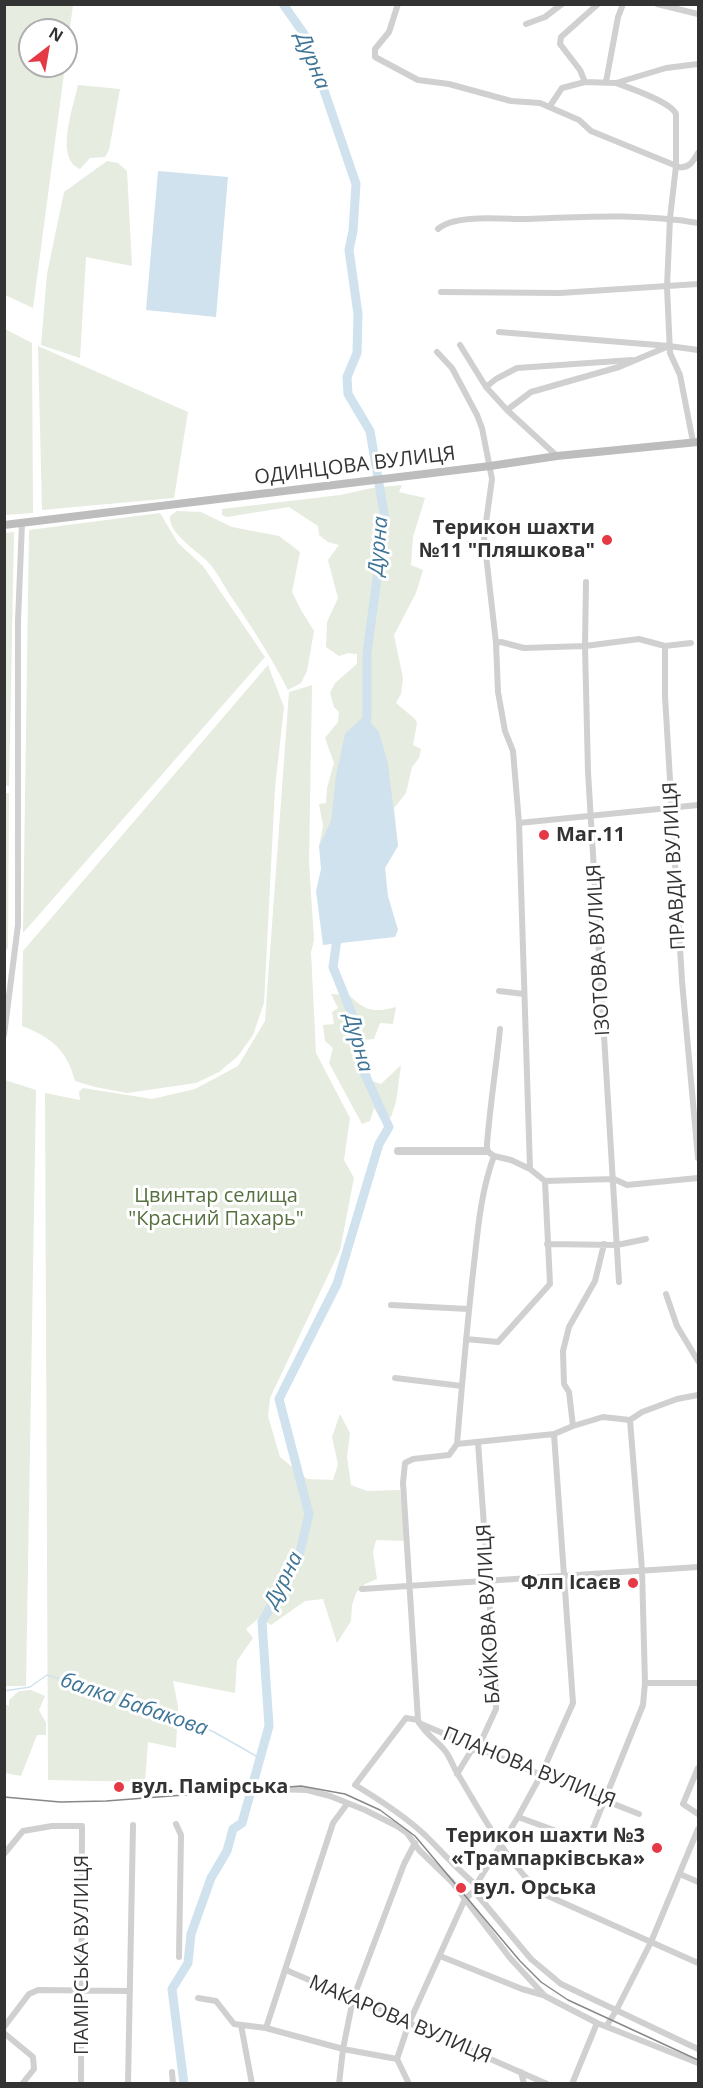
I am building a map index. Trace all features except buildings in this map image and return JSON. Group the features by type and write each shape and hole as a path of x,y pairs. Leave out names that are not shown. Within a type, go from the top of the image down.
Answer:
{"main road":[{"name":"ОДИНЦОВА ВУЛИЦЯ","path":"4,525 557,456 696,442"}],"street":[{"path":"398,4 392,26 378,43 375,57 411,78 449,84 511,101 550,106 579,120 591,131 676,166 686,167 699,153"},
{"path":"526,24 545,17 562,4"},
{"path":"585,82 580,70 560,44 560,40 598,4"},
{"path":"606,82 618,17 623,4"},
{"path":"657,4 699,14"},
{"path":"550,106 562,88 585,82 616,83 666,68 699,64"},
{"path":"632,77 637,90"},
{"name":"ОДИНЦОВА ВУЛИЦЯ","path":"616,83 637,90 675,110 676,166 670,218 667,287 669,346 680,375 696,442"},
{"path":"438,229 445,224 482,219 596,215 670,218 699,223"},
{"path":"441,292 560,293 699,284"},
{"path":"499,332 699,350"},
{"path":"460,345 486,387 507,410 557,456"},
{"path":"507,410 531,392 598,373 669,346"},
{"path":"437,352 452,368 477,415 492,479 484,537 496,643 498,692 505,731 513,751 519,823 530,1169"},
{"path":"486,387 495,379 517,368 639,359"},
{"path":"597,362 598,373"},
{"path":"4,1035 18,925 18,621 22,524"},
{"name":"ІЗОТОВА ВУЛИЦЯ","path":"586,582 588,772 619,1282"},
{"path":"496,643 501,642 524,648 585,646 639,639 664,646 691,643"},
{"name":"ПРАВДИ ВУЛИЦЯ","path":"664,646 682,981 699,1158"},
{"path":"519,823 699,805"},
{"path":"499,991 524,994"},
{"path":"487,1150 490,1097 495,1077 500,1029"},
{"path":"398,1151 487,1150 494,1156 511,1160 530,1169 545,1181 614,1179 627,1185 699,1178"},
{"path":"494,1156 485,1184 468,1309 457,1444 449,1455 413,1459 405,1463 403,1483 419,1721 423,1730 446,1752 457,1774 517,1867 539,1891 699,1963"},
{"path":"466,1339 498,1342 550,1284 545,1181"},
{"path":"547,1244 617,1245 646,1239"},
{"path":"573,1426 569,1392 564,1384 563,1351 569,1327 595,1281 604,1244"},
{"path":"666,1294 676,1326 699,1361"},
{"path":"391,1305 468,1309"},
{"path":"395,1378 462,1386"},
{"path":"457,1444 554,1434 603,1417 630,1420 642,1412 677,1399 699,1395"},
{"path":"518,1817 584,1840 590,1836 643,1705 645,1683 642,1570 630,1420"},
{"path":"409,2084 397,2059 409,2023 465,1899 475,1888 518,1817 541,1775 573,1702 554,1434"},
{"name":"БАЙКОВА ВУЛИЦЯ","path":"457,1774 471,1750 478,1748 496,1709 478,1442"},
{"path":"362,1589 699,1567"},
{"path":"645,1683 699,1683"},
{"path":"419,1721 406,1718 355,1785 387,1804 425,1835 475,1888 546,1973 561,1984 699,2049"},
{"name":"ПЛАНОВА ВУЛИЦЯ","path":"419,1721 541,1775 639,1814"},
{"path":"699,1768 683,1804 699,1814"},
{"path":"273,1789 307,1790 330,1796 365,1810 407,1833 418,1850 452,1882 510,1958 545,1996"},
{"path":"266,2028 333,1823 347,1804"},
{"path":"176,1824 181,1835 179,1957"},
{"path":"128,2084 133,1825"},
{"name":"ПАМІРСЬКА ВУЛИЦЯ","path":"4,1854 23,1831 52,1826 82,1826 81,2084"},
{"path":"607,2025 651,1942 699,1829"},
{"path":"339,2084 353,1999 404,1864 415,1843"},
{"path":"680,1874 699,1882"},
{"path":"440,1956 545,1996 597,2023 699,2063"},
{"name":"МАКАРОВА ВУЛИЦЯ","path":"286,1970 353,1999 406,2018 409,2023 547,2084"},
{"path":"4,2027 29,1994 38,1990 129,1991"},
{"path":"198,1998 216,2001 234,2024 266,2028 343,2049 397,2059"},
{"path":"572,2084 597,2023"},
{"path":"241,2025 252,2084"},
{"path":"4,2033 33,2057 34,2069 22,2084"},
{"path":"172,2072 173,2084"},
{"path":"521,2072 524,2084"}],"green space":[{"path":"5,4 73,5 71,18 18,18 18,78 63,78 33,308 5,295"},
{"path":"78,85 120,89 109,150 105,157 90,158 80,169 72,163 68,156 67,146"},
{"path":"107,161 118,163 127,171 132,266 86,257 80,358 41,345 47,274 64,192"},
{"path":"5,329 32,343 33,513 5,515"},
{"path":"38,346 188,412 174,498 42,510"},
{"path":"402,485 399,492 425,498 413,537 411,565 423,570 416,593 394,635 403,678 401,694 396,703 417,723 413,745 421,749 419,758 412,767 406,793 394,808 398,846 332,821 319,846 323,826 319,804 326,803 327,788 334,763 325,738 338,722 339,712 334,707 330,693 335,683 357,664 357,654 348,653 339,656 326,647 327,622 338,598 328,560 339,545 328,542 319,535 318,526 289,507 227,517 222,515 222,509"},
{"path":"177,511 201,512 232,527 279,536 300,552 292,592 314,631 307,671 301,683 288,690 275,665 213,569 173,529 170,516"},
{"path":"160,513 178,543 203,566 265,657 23,933 29,530"},
{"path":"14,532 9,786 4,785 4,533"},
{"path":"268,665 284,707 275,788 264,1003 253,1035 238,1056 219,1072 196,1083 127,1093 75,1081 72,1070 56,1046 41,1035 22,1026 23,951"},
{"name":"Цвинтар селища \"Красний Пахарь\"","path":"312,685 309,863 314,940 311,952 316,1053 350,1118 344,1160 354,1178 340,1250 270,1398 268,1416 280,1457 307,1479 333,1480 338,1464 332,1437 340,1414 350,1433 347,1457 351,1485 367,1491 400,1490 405,1541 376,1540 373,1552 377,1579 365,1584 356,1593 352,1605 351,1621 337,1643 323,1599 305,1601 271,1625 259,1618 246,1629 253,1638 237,1661 235,1693 173,1681 178,1706 176,1748 148,1742 145,1782 48,1780 45,1093 80,1100 79,1092 83,1088 152,1099 195,1089 238,1066 265,1021 289,692"},
{"path":"5,793 9,793 8,948 5,952"},
{"path":"331,994 349,995 370,1009 382,1010 396,1007 393,1024 380,1023 374,1039 363,1040 372,1081 381,1084 401,1065 396,1102 391,1117 381,1120 374,1108 370,1121 362,1124 329,1063 333,1048 325,1041 323,1025 334,1024 332,1012 338,1008"},
{"path":"5,1080 36,1090 26,1686 4,1686"},
{"path":"31,1690 45,1696 39,1710 46,1723 46,1735 37,1735 21,1776 5,1773 5,1704 9,1706 9,1700 19,1691"}],"water":[{"path":"158,171 228,177 216,317 146,310"},
{"path":"364,716 379,732 388,764 398,846 385,868 388,896 398,930 395,937 323,945 316,891 321,869 319,846 331,821 336,776 345,734"}],"waterway":[{"name":"Дурна","path":"283,4 304,34 356,184 353,231 349,250 358,314 357,353 347,377 348,394 370,431 385,519 367,653 365,731"},
{"name":"Дурна","path":"184,2084 172,1989 188,1963 191,1934 211,1878 227,1851 233,1829 242,1823 269,1726 262,1622 299,1556 309,1514 279,1399 337,1284 379,1144 389,1127 362,1068 354,1019 333,967 338,932"},
{"name":"балка Бабакова","path":"4,1691 30,1687 47,1675 163,1711 214,1732 256,1756 260,1762"}],"tram line":[{"path":"4,1797 60,1802 106,1801 301,1786 345,1794 380,1810 415,1836 520,1961 541,1982 568,2000 698,2060"}],"place":[{"name":"Терикон шахти №11 \"Пляшкова\"","path":"607,540"},
{"name":"Маг.11","path":"544,835"},
{"name":"Флп Ісаєв","path":"633,1583"},
{"name":"вул. Памірська","path":"119,1787"},
{"name":"Терикон шахти №3 «Трампарківська»","path":"657,1848"},
{"name":"вул. Орська","path":"461,1888"}]}
